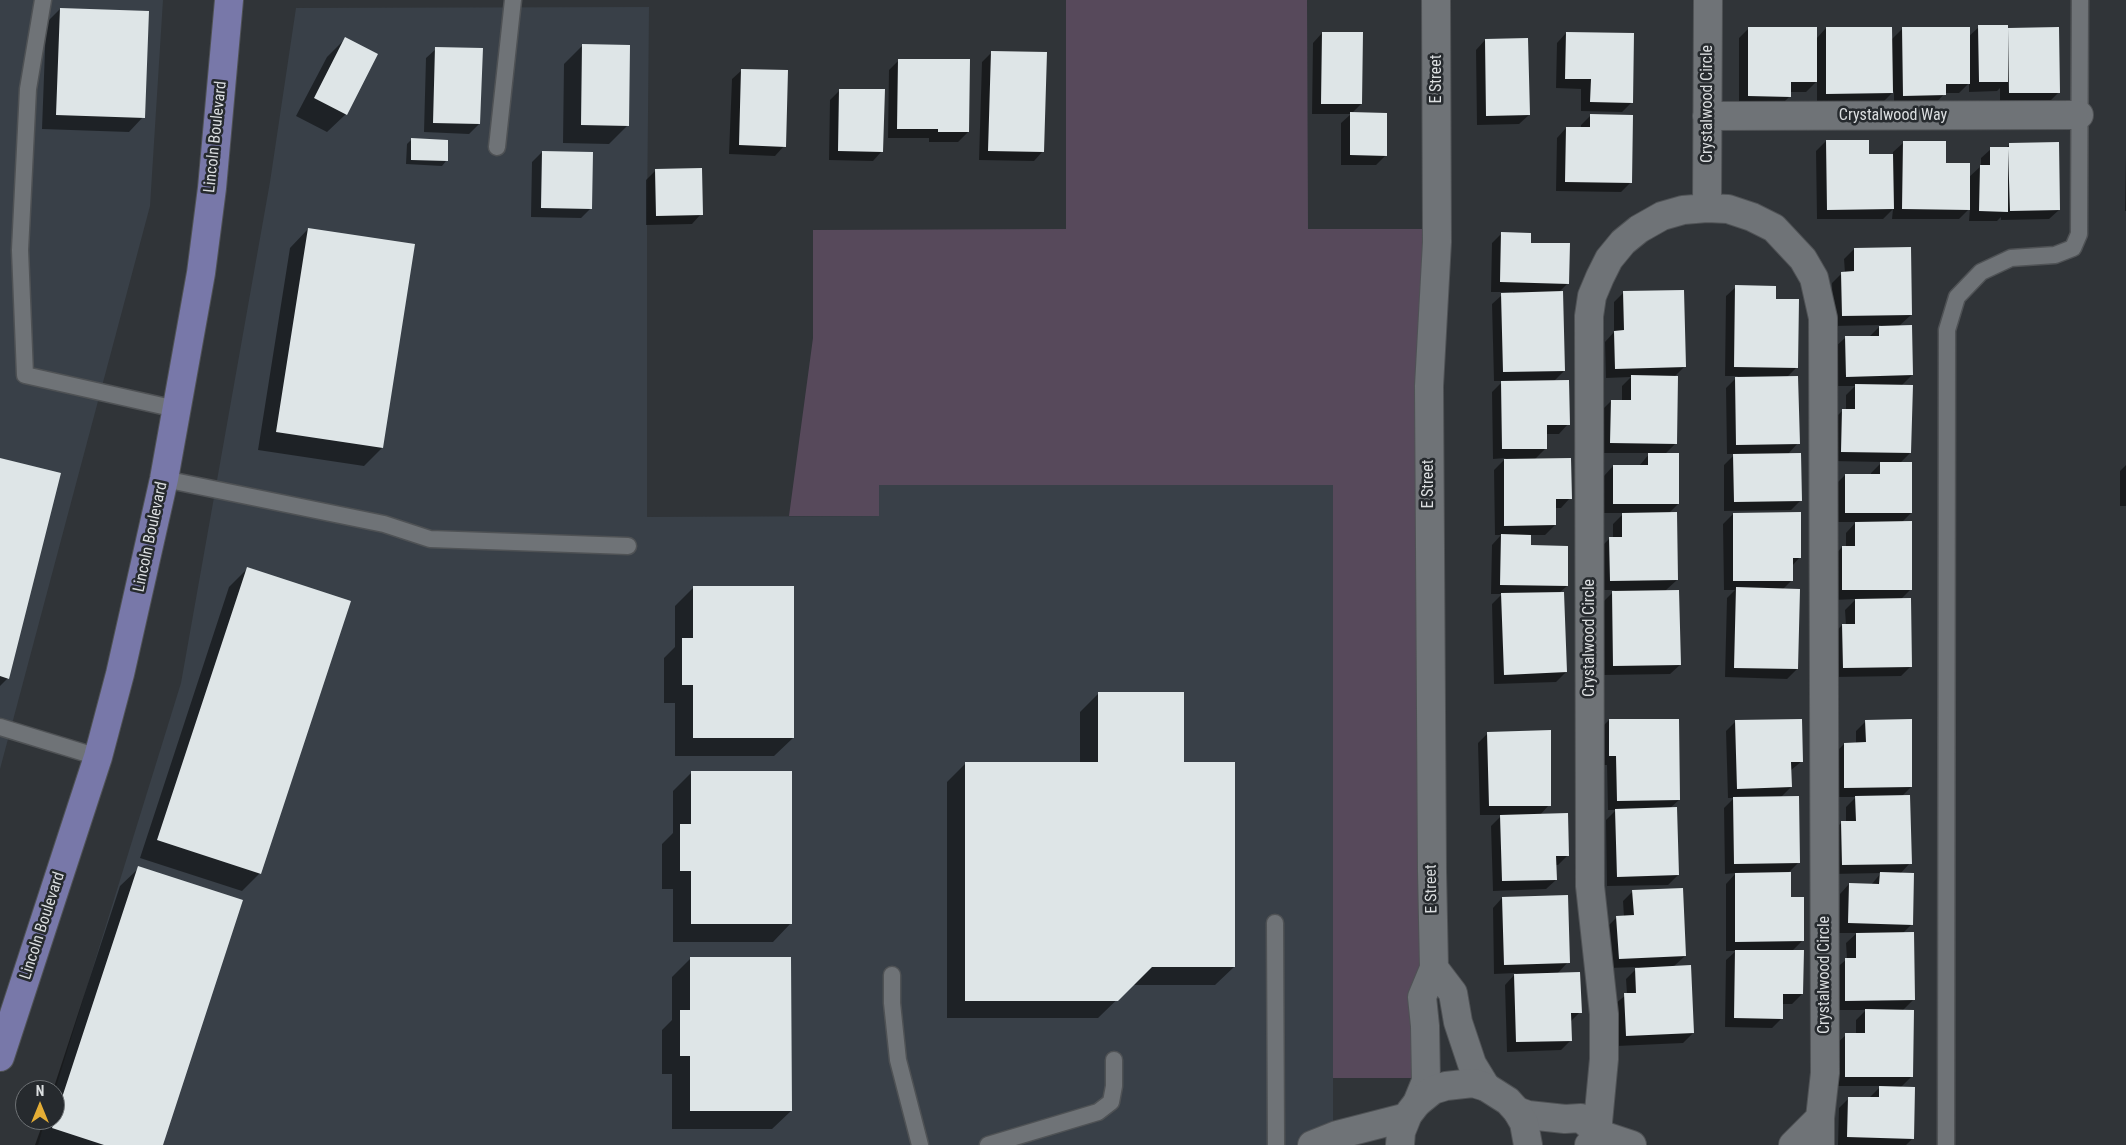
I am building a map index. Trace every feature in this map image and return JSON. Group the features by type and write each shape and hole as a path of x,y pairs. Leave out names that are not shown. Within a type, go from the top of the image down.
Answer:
{"main road":[{"name":"Lincoln Boulevard","path":"0,1057 98,757 120,674 164,479 202,263 212,188 229,0"}],"street":[{"name":"E Street","path":"1400,1145 1401,1132 1426,1081 1425,1026 1422,997 1434,968 1429,386 1437,242 1436,0"},
{"name":"Crystalwood Circle","path":"1707,208 1708,0"},
{"name":"Crystalwood Way","path":"1707,116 2079,115"},
{"name":"Crystalwood Circle","path":"1594,1139 1598,1122 1604,1059 1604,1014 1590,886 1589,316 1592,296 1600,277 1609,259 1623,242 1639,229 1662,216 1683,210 1707,208 1728,210 1752,217 1774,228 1803,259 1814,278 1823,318 1825,1073 1820,1132 1793,1145"},
{"path":"1434,968 1453,993 1458,1022 1472,1064 1486,1087"},
{"path":"1312,1145 1412,1110 1433,1090 1446,1086 1473,1083 1486,1087 1508,1101 1517,1111 1524,1123 1528,1145"},
{"path":"1517,1111 1528,1115 1565,1119 1581,1118 1594,1139 1632,1145"}],"lane":[{"path":"43,0 28,89 20,250 25,375 176,409"},
{"path":"497,148 513,0"},
{"path":"1946,1145 1947,330 1957,297 1981,272 2011,258 2055,255 2073,248 2079,234 2080,0"},
{"path":"164,479 384,524 430,539 628,546"},
{"path":"0,727 98,757"},
{"path":"1275,923 1276,1145"},
{"path":"892,975 892,1003 898,1060 920,1145"},
{"path":"988,1145 1098,1112 1112,1102 1114,1060"}],"shaded area":[{"path":"0,0 163,0 150,206 0,769"},
{"path":"1066,0 1307,0 1308,229 1430,229 1426,950 1441,1078 1333,1078 1333,485 879,485 879,516 789,516 813,338 813,230 1066,229"},
{"path":"649,7 647,517 878,516 879,485 1333,485 1333,1145 38,1145 42,1130 65,1130 65,1080 58,1080 181,683 270,182 296,8"}],"building":[{"path":"60,8 149,11 145,118 56,115"},
{"path":"1978,25 2008,25 2008,82 1979,82"},
{"path":"1748,27 1817,27 1817,82 1791,82 1791,97 1748,96"},
{"path":"1826,27 1892,27 1893,93 1826,94"},
{"path":"1902,27 1970,27 1970,84 1946,84 1946,95 1903,96"},
{"path":"2059,27 2060,93 2009,93 2008,28"},
{"path":"1322,32 1363,32 1362,104 1321,104"},
{"path":"1566,32 1634,33 1633,103 1590,102 1591,79 1565,79"},
{"path":"345,37 378,54 347,115 314,98"},
{"path":"1528,38 1530,115 1486,116 1485,39"},
{"path":"582,44 630,45 629,126 581,125"},
{"path":"435,47 483,48 480,124 433,123"},
{"path":"991,51 1047,52 1044,152 988,151"},
{"path":"898,59 970,59 969,132 938,132 938,129 897,129"},
{"path":"741,69 788,70 786,147 739,145"},
{"path":"839,89 885,89 883,152 838,151"},
{"path":"1350,112 1387,113 1387,156 1350,155"},
{"path":"1590,114 1633,115 1632,183 1565,182 1566,127 1590,127"},
{"path":"411,138 448,140 448,161 411,160"},
{"path":"1826,140 1869,140 1869,154 1893,154 1894,209 1827,210"},
{"path":"1903,141 1946,141 1946,163 1970,163 1970,210 1902,209"},
{"path":"2059,142 2060,210 2010,211 2008,149 2008,212 1979,211 1980,165 1990,165 1990,147 2009,147 2009,143"},
{"path":"542,151 593,152 592,209 541,208"},
{"path":"702,168 703,215 656,216 655,169"},
{"path":"308,228 415,244 383,448 276,432"},
{"path":"1501,232 1531,233 1531,243 1570,243 1569,284 1500,282"},
{"path":"1911,247 1912,315 1842,316 1841,272 1854,271 1854,248"},
{"path":"1735,285 1776,286 1776,299 1799,299 1798,368 1734,367"},
{"path":"1684,290 1686,367 1615,369 1614,331 1624,330 1623,291"},
{"path":"1563,291 1565,371 1503,372 1501,293"},
{"path":"1912,325 1913,375 1846,377 1845,336 1879,336 1879,326"},
{"path":"1631,375 1678,376 1677,444 1610,443 1611,400 1631,400"},
{"path":"1798,376 1800,444 1736,445 1735,377"},
{"path":"1569,380 1570,425 1547,425 1547,449 1502,449 1501,381"},
{"path":"1855,384 1913,385 1911,453 1841,452 1842,409 1855,409"},
{"path":"1648,453 1679,453 1679,504 1613,504 1613,465 1648,465"},
{"path":"1801,453 1802,501 1734,502 1733,454"},
{"path":"0,458 61,473 9,679 0,676"},
{"path":"1571,458 1572,499 1556,499 1556,525 1504,526 1504,459"},
{"path":"1880,462 1912,462 1912,513 1845,513 1845,474 1880,474"},
{"path":"1677,512 1678,580 1610,581 1609,537 1622,537 1622,513"},
{"path":"1801,512 1801,558 1793,558 1793,581 1733,581 1733,513"},
{"path":"1912,521 1912,590 1842,590 1842,546 1855,546 1855,522"},
{"path":"1501,534 1531,535 1531,545 1568,546 1568,586 1500,585"},
{"path":"247,567 351,601 261,874 157,840"},
{"path":"693,586 794,586 794,738 693,738 693,685 682,685 682,638 693,638"},
{"path":"1736,587 1800,589 1798,669 1734,668"},
{"path":"1679,590 1681,665 1613,666 1612,591"},
{"path":"1564,592 1567,672 1504,675 1501,593"},
{"path":"1911,598 1912,667 1843,668 1842,624 1855,624 1855,599"},
{"path":"1098,692 1184,692 1184,762 1235,762 1235,967 1152,967 1118,1001 965,1001 965,762 1098,762"},
{"path":"1609,719 1679,719 1680,800 1617,801 1616,756 1609,756"},
{"path":"1802,719 1803,762 1791,762 1792,787 1737,789 1735,720"},
{"path":"1912,719 1912,787 1844,788 1844,743 1866,742 1865,720"},
{"path":"1551,730 1551,806 1489,806 1487,732"},
{"path":"691,771 792,771 792,924 691,924 691,871 680,871 680,824 691,824"},
{"path":"1910,795 1912,864 1842,865 1841,821 1856,821 1855,796"},
{"path":"1799,796 1800,863 1734,864 1733,797"},
{"path":"1677,807 1679,875 1617,877 1615,809"},
{"path":"1568,813 1569,856 1556,856 1557,880 1502,881 1500,815"},
{"path":"138,866 243,900 163,1145 104,1145 58,1130 65,1130 65,1088"},
{"path":"1791,872 1791,897 1804,897 1804,941 1735,942 1735,873"},
{"path":"1880,872 1914,873 1913,925 1848,923 1849,883 1879,884"},
{"path":"1683,888 1686,956 1619,959 1616,916 1634,915 1632,890"},
{"path":"1568,895 1570,963 1504,965 1502,897"},
{"path":"1914,932 1915,1000 1845,1001 1845,958 1856,958 1856,933"},
{"path":"1735,950 1804,950 1803,994 1783,994 1783,1019 1734,1018"},
{"path":"690,957 791,957 792,1111 690,1111 690,1056 680,1056 680,1010 690,1010"},
{"path":"1691,965 1694,1033 1626,1036 1624,993 1636,993 1635,968"},
{"path":"1580,972 1582,1013 1571,1013 1572,1041 1516,1042 1514,974"},
{"path":"1865,1009 1914,1010 1913,1077 1845,1077 1845,1033 1865,1033"},
{"path":"1879,1086 1915,1087 1914,1139 1847,1137 1848,1097 1879,1097"}]}
